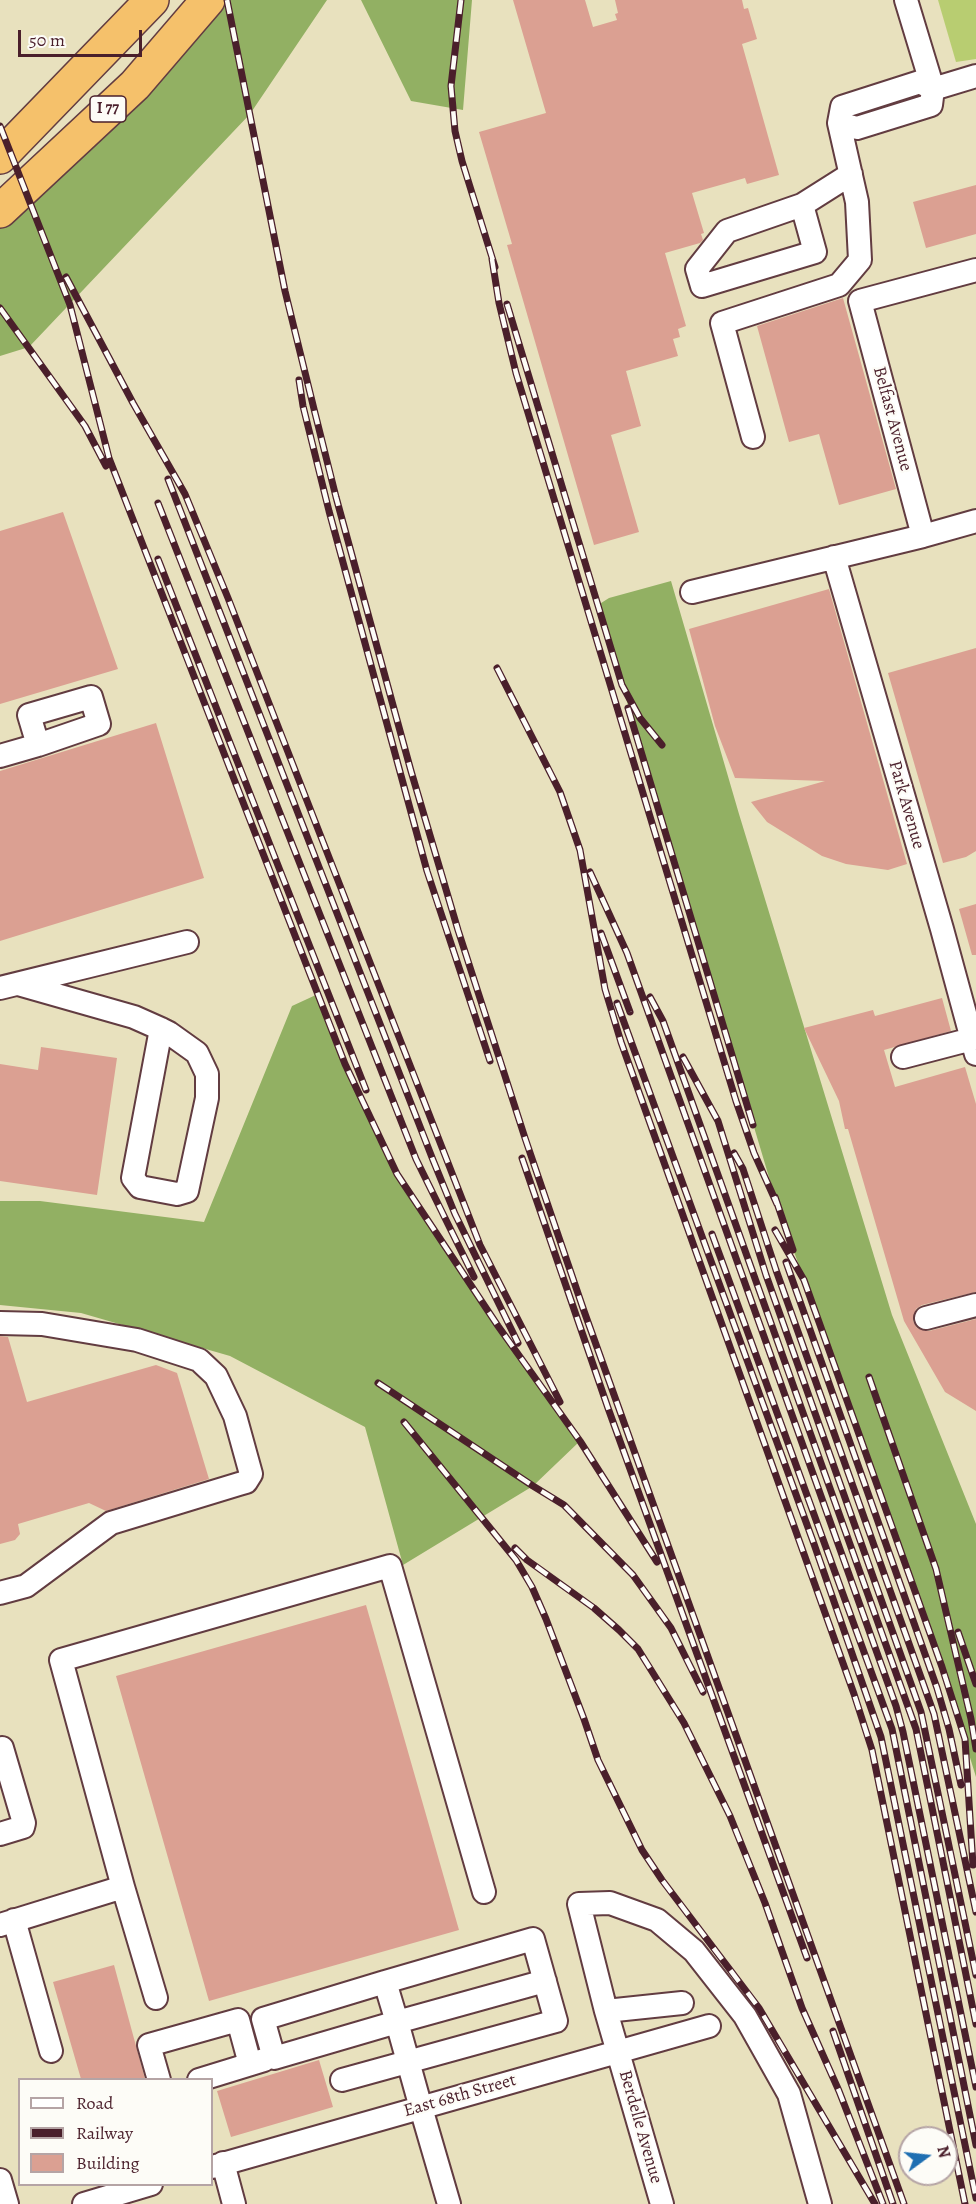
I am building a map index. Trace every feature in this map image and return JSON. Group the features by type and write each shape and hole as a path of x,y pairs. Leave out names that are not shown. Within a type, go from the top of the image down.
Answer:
{"highway":[{"name":"I 77","path":"0,157 152,0"},
{"name":"I 77","path":"0,211 135,85 208,0"}],"street":[{"path":"906,0 933,89"},
{"path":"753,437 722,323 839,285 860,260 857,202 839,123 842,107 920,82 933,89 976,76"},
{"path":"802,206 815,252 702,285 697,269 727,231 802,206 851,174"},
{"name":"Belfast Avenue","path":"923,536 860,301 976,270"},
{"path":"692,592 976,521"},
{"name":"Park Avenue","path":"834,557 974,1047"},
{"path":"0,756 38,745"},
{"path":"9,986 187,942"},
{"path":"9,986 134,1017 161,1029 197,1053 207,1074 207,1098 187,1191 177,1194 140,1187 133,1178 161,1029"},
{"path":"903,1057 974,1047"},
{"path":"926,1318 976,1305"},
{"path":"0,1323 42,1324 137,1340 200,1360 216,1376 235,1416 251,1474 246,1482 111,1523 26,1586 0,1593"},
{"path":"156,1998 61,1660 390,1566 484,1892"},
{"path":"0,1834 23,1827 24,1823 2,1748"},
{"path":"51,2051 7,1922 123,1887"},
{"name":"Berdelle Avenue","path":"662,2204 617,2051 579,1904 586,1902 610,1903 657,1920 694,1951 745,2016 789,2094 820,2204"},
{"path":"274,2058 263,2019 533,1939 556,2021 342,2080"},
{"path":"202,2078 545,1981"},
{"path":"385,1982 449,2204"},
{"path":"606,2011 682,2003"},
{"path":"159,2078 149,2045 238,2019 250,2064"},
{"name":"East 68th Street","path":"217,2165 709,2026"},
{"path":"217,2165 234,2204"},
{"path":"0,2180 7,2204"},
{"path":"84,2204 144,2186"}],"green space":[{"path":"208,0 327,0 250,114 29,347 0,356 0,211"},
{"path":"361,0 472,0 463,110 411,101"},
{"path":"938,0 976,0 976,59 956,62"},
{"path":"671,581 739,814 892,1315 976,1524 976,1777 942,1667 777,1204 598,605 609,598"},
{"path":"318,994 345,1064 397,1174 498,1326 580,1441 533,1486 403,1565 365,1427 230,1356 81,1313 0,1305 0,1201 40,1201 204,1222 292,1006"}],"building":[{"path":"513,0 585,0 593,27 617,20 615,0 742,0 744,9 748,8 757,39 742,44 779,175 747,184 745,178 692,193 704,233 701,234 703,240 700,243 665,253 686,326 678,329 680,337 673,339 678,356 626,371 641,426 611,435 639,532 594,545 507,245 512,244 479,132 546,113"},
{"path":"976,185 976,234 926,248 913,202"},
{"path":"843,298 896,489 839,505 819,434 789,442 757,326"},
{"path":"63,512 118,669 0,704 0,531"},
{"path":"829,589 907,864 888,870 846,864 822,856 767,822 751,802 825,781 735,778 715,726 689,629"},
{"path":"976,648 976,851 966,857 943,863 888,673"},
{"path":"156,723 204,878 0,941 0,771"},
{"path":"976,904 976,955 972,955 959,909"},
{"path":"942,998 951,1031 884,1050 895,1087 965,1067 976,1104 976,1292 922,1305 916,1309 913,1321 917,1328 929,1331 976,1319 976,1411 945,1392 904,1321 848,1129 845,1129 839,1101 804,1028 873,1010 875,1016"},
{"path":"41,1047 117,1058 97,1195 0,1181 0,1064 38,1070"},
{"path":"0,1336 8,1337 27,1402 156,1365 177,1373 209,1479 106,1511 89,1503 18,1524 20,1534 15,1540 0,1544"},
{"path":"366,1605 459,1930 209,2001 116,1676"},
{"path":"114,1965 145,2078 81,2078 53,1982"},
{"path":"319,2060 333,2107 231,2137 217,2091"}],"railway":[{"path":"227,0 285,291 314,409 411,771 458,930 584,1311 904,2204"},
{"path":"461,0 451,86 455,131 495,267"},
{"path":"0,126 70,305 109,458 345,1064 397,1174 498,1326 580,1441 657,1562"},
{"path":"492,259 499,303 516,373 736,1101 754,1153 777,1204"},
{"path":"66,277 133,403 185,494 228,598 480,1245 560,1402"},
{"path":"507,304 622,685 640,718 662,745"},
{"path":"0,308 85,426 106,466"},
{"path":"299,380 303,406 329,511 427,871 490,1061"},
{"path":"168,479 433,1160 455,1214 518,1343"},
{"path":"158,503 416,1159 474,1277"},
{"path":"158,559 366,1090"},
{"path":"497,668 560,792 580,850 605,989 621,1042 872,1750 965,2204"},
{"path":"628,708 753,1125"},
{"path":"590,872 627,953 896,1706 976,2087"},
{"path":"601,933 630,1012"},
{"path":"650,997 663,1021 916,1729 976,2024"},
{"path":"617,1003 814,1544 881,1737 976,2198"},
{"path":"683,1057 718,1121 766,1275 921,1712 976,1975"},
{"path":"734,1153 743,1169 776,1270 934,1714 976,1912"},
{"path":"522,1158 608,1408 807,1958"},
{"path":"775,1197 793,1250"},
{"path":"775,1230 804,1280 942,1667 965,1739 973,1865"},
{"path":"712,1234 892,1729 976,2145"},
{"path":"786,1262 937,1688 949,1729 961,1785"},
{"path":"869,1377 936,1569 976,1749"},
{"path":"378,1383 564,1505 633,1575 671,1628 703,1692"},
{"path":"404,1422 516,1560 532,1587 546,1619 598,1760 642,1850 759,2008 875,2204"},
{"path":"515,1548 527,1560 594,1608 638,1649 684,1723 730,1816 765,1903 802,2008 839,2091 883,2204"},
{"path":"958,1632 976,1684"},
{"path":"833,2031 893,2204"}]}
